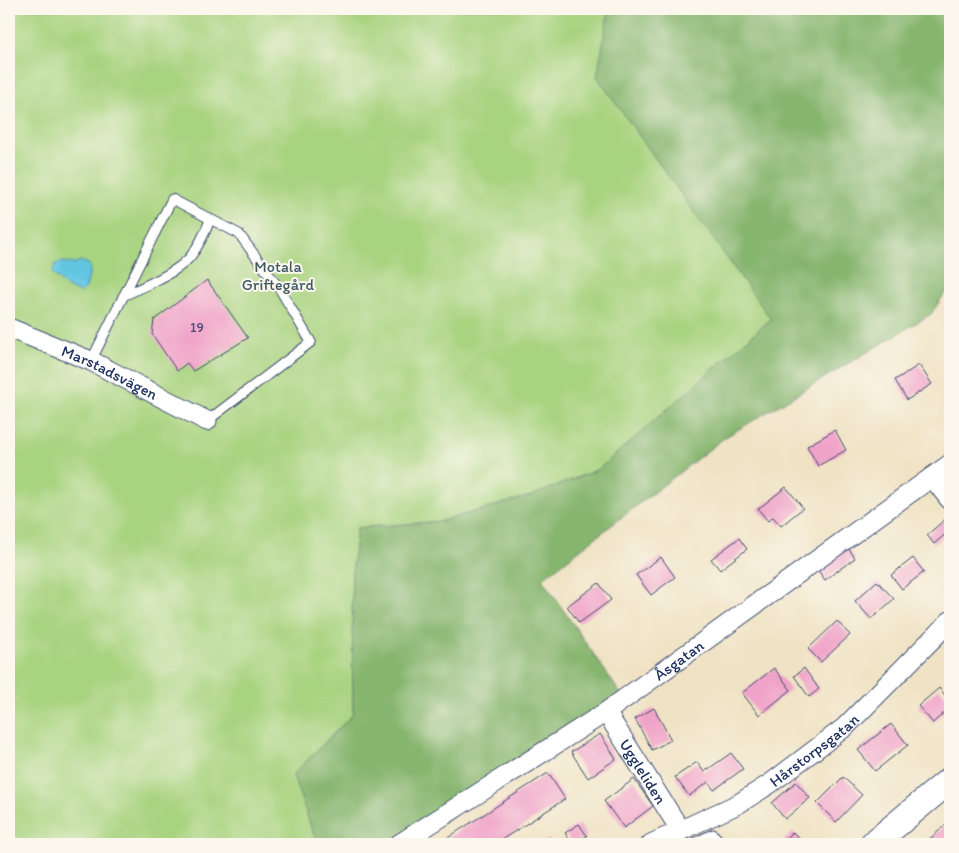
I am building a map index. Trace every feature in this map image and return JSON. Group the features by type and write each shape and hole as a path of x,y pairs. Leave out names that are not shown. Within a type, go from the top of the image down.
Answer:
{"street":[{"name":"Marstadsvägen","path":"9,328 91,361 207,422"},
{"name":"Åsgatan","path":"399,844 606,712 950,464"},
{"path":"932,477 950,500"},
{"name":"Hårstorpsgatan","path":"652,844 686,838 771,783 845,727 950,621"},
{"name":"Uggleliden","path":"606,712 686,838"},
{"path":"873,844 950,780"}],"lane":[{"path":"91,361 172,200 239,234 279,288 311,342 207,422"},
{"path":"123,296 166,275 189,259 201,242 210,220"},
{"path":"686,838 713,834 722,844"}],"green space":[{"name":"Motala Griftegård","path":"9,9 609,9 598,78 771,319 599,469 534,495 442,521 357,528 352,573 353,714 293,775 317,844 9,844"},
{"path":"609,9 950,9 950,286 931,314 724,438 542,579 625,700 410,844 317,844 293,775 353,714 352,573 357,528 442,521 534,495 599,469 771,319 597,77"}],"water":[{"path":"80,261 89,264 90,271 86,288 80,293 65,286 52,273 55,264 62,262 74,264"}],"building":[{"path":"207,280 248,338 193,371 187,363 177,371 152,334 154,320"},
{"path":"919,365 932,384 907,400 895,380"},
{"path":"835,430 846,450 818,466 807,446"},
{"path":"786,487 803,508 781,526 773,517 768,521 758,509"},
{"path":"950,515 950,530 934,544 927,535"},
{"path":"739,538 747,549 720,570 711,559"},
{"path":"847,546 855,558 825,580 817,569"},
{"path":"661,557 675,577 651,595 636,575"},
{"path":"913,558 924,572 902,589 891,575"},
{"path":"877,581 894,599 871,619 855,601"},
{"path":"599,583 611,600 579,623 567,606"},
{"path":"837,621 850,635 821,662 808,649"},
{"path":"774,668 791,690 759,715 742,693"},
{"path":"804,668 819,689 809,697 794,676"},
{"path":"939,688 950,701 950,707 933,723 918,706"},
{"path":"654,708 671,740 652,750 635,719"},
{"path":"891,724 908,745 875,771 858,750"},
{"path":"600,734 616,759 588,778 571,752"},
{"path":"731,753 743,769 714,790 708,782 689,796 675,777 697,762 704,772"},
{"path":"548,773 565,799 495,844 438,844"},
{"path":"843,777 862,795 836,822 817,803"},
{"path":"634,779 653,806 624,828 604,801"},
{"path":"796,782 810,798 785,819 772,803"},
{"path":"950,821 950,844 924,844"},
{"path":"579,824 587,836 572,844 565,833"},
{"path":"793,832 805,844 781,844"},
{"path":"549,839 553,844 541,844"}]}
